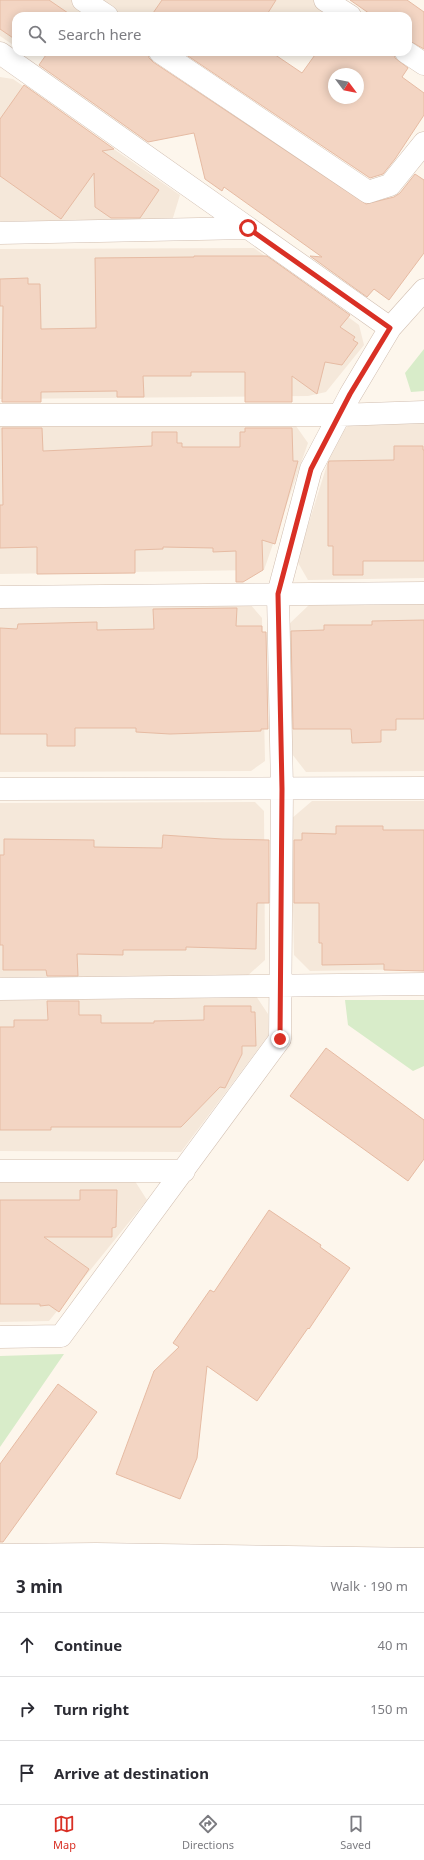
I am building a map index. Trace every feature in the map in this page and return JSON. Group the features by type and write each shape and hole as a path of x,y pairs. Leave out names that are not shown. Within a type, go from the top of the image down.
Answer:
{"street":[{"path":"83,0 101,12"},
{"path":"325,0 344,12"},
{"path":"0,54 390,328"},
{"path":"166,56 368,192 390,185 424,143"},
{"path":"412,56 424,64"},
{"path":"0,233 248,228"},
{"path":"0,1337 61,1336 280,1039 282,789 278,594 311,469 339,415 390,328 424,290"},
{"path":"0,415 339,415 424,412"},
{"path":"0,597 424,593"},
{"path":"0,789 424,788"},
{"path":"0,989 281,987 424,984"},
{"path":"0,1171 184,1170"},
{"path":"0,1555 96,1554 424,1559"}],"shaded area":[{"path":"0,0 71,0 89,12 12,12 12,44 0,36"},
{"path":"95,0 313,0 331,12 113,12"},
{"path":"0,77 13,79 180,195 172,221 0,221"},
{"path":"254,248 359,325 364,345 326,392 308,396 0,399 0,249"},
{"path":"351,423 424,423 424,578 308,580 297,561 335,439"},
{"path":"0,426 296,426 308,443 264,570 0,574"},
{"path":"250,604 262,618 265,761 251,771 0,772 0,606"},
{"path":"424,604 424,771 306,772 292,754 288,625 309,605"},
{"path":"312,801 424,801 424,969 310,971 294,955 291,819"},
{"path":"255,802 264,811 265,960 245,978 0,977 0,803"},
{"path":"256,996 268,1014 268,1036 181,1152 0,1151 0,998"},
{"path":"0,1178 133,1178 147,1200 49,1321 0,1322"}],"green space":[{"path":"424,349 424,391 411,392 405,373"},
{"path":"345,1000 424,1000 424,1066 413,1071 348,1025"},
{"path":"64,1354 0,1447 0,1356"}],"building":[{"path":"0,0 49,0 67,12 12,12 12,37 0,29"},
{"path":"162,0 276,0 268,12 154,12"},
{"path":"350,0 407,0 424,12 424,49 412,42 412,12 367,12"},
{"path":"45,56 149,56 153,62 366,204 394,197 400,193 415,174 424,180 424,253 389,300 374,289 367,297 310,256 322,257 224,187 222,191 205,179 194,133 148,142 39,65"},
{"path":"188,56 277,56 302,73 314,56 395,56 395,58 408,68 402,77 424,93 424,115 395,159 383,174 370,178"},
{"path":"24,85 114,149 102,151 159,190 140,218 111,218 95,207 94,173 61,219 0,176 0,119"},
{"path":"267,256 350,315 340,327 355,337 353,340 358,343 342,365 325,362 317,394 292,376 292,402 245,402 245,372 191,372 191,376 143,376 144,397 117,397 117,391 41,392 41,402 2,402 3,306 0,306 0,279 28,278 28,284 40,284 41,329 96,328 95,258"},
{"path":"2,428 42,428 43,451 152,446 152,432 177,432 177,443 182,443 182,447 240,447 240,432 245,432 245,428 292,428 293,461 298,461 275,544 262,540 263,570 243,582 236,582 236,551 213,552 213,548 163,547 163,549 135,550 135,573 37,574 37,547 0,548 0,505 3,505"},
{"path":"394,446 423,446 424,561 363,561 363,575 333,575 333,546 328,546 329,461 394,460"},
{"path":"237,608 236,626 262,626 262,632 266,632 268,729 261,729 261,731 170,734 136,732 136,728 75,728 75,746 47,746 47,734 0,734 0,628 17,629 18,624 97,622 97,630 154,629 153,609"},
{"path":"424,620 424,719 396,719 396,730 381,730 381,742 352,743 351,729 293,729 291,631 324,630 324,625 372,625 372,621"},
{"path":"336,826 383,826 383,830 424,830 424,971 384,970 384,964 322,965 322,943 319,943 319,903 294,903 294,840 302,840 302,833 336,834"},
{"path":"163,835 222,839 269,840 269,903 257,903 256,949 186,947 186,950 123,950 123,955 77,954 78,976 47,976 46,970 3,970 3,945 0,945 0,855 4,855 4,839 94,840 94,847 162,848"},
{"path":"47,1001 79,1001 79,1015 101,1015 101,1023 154,1023 154,1021 204,1020 204,1006 251,1006 251,1012 255,1012 256,1046 242,1046 242,1054 225,1088 220,1087 181,1127 51,1127 51,1130 0,1130 0,1027 14,1027 14,1020 48,1020"},
{"path":"326,1048 424,1120 424,1159 408,1181 290,1096"},
{"path":"80,1190 117,1190 116,1227 112,1228 112,1237 44,1237 89,1269 59,1312 49,1305 0,1304 0,1200 80,1200"},
{"path":"269,1210 321,1245 320,1247 350,1268 309,1329 308,1328 257,1401 207,1366 197,1458 180,1499 116,1474 154,1371 179,1347 173,1343 210,1290 214,1292"},
{"path":"58,1384 97,1412 3,1542 0,1542 0,1464"}],"route":[{"path":"248,228 390,328 350,394 311,469 278,594 282,789 280,1039"}]}
